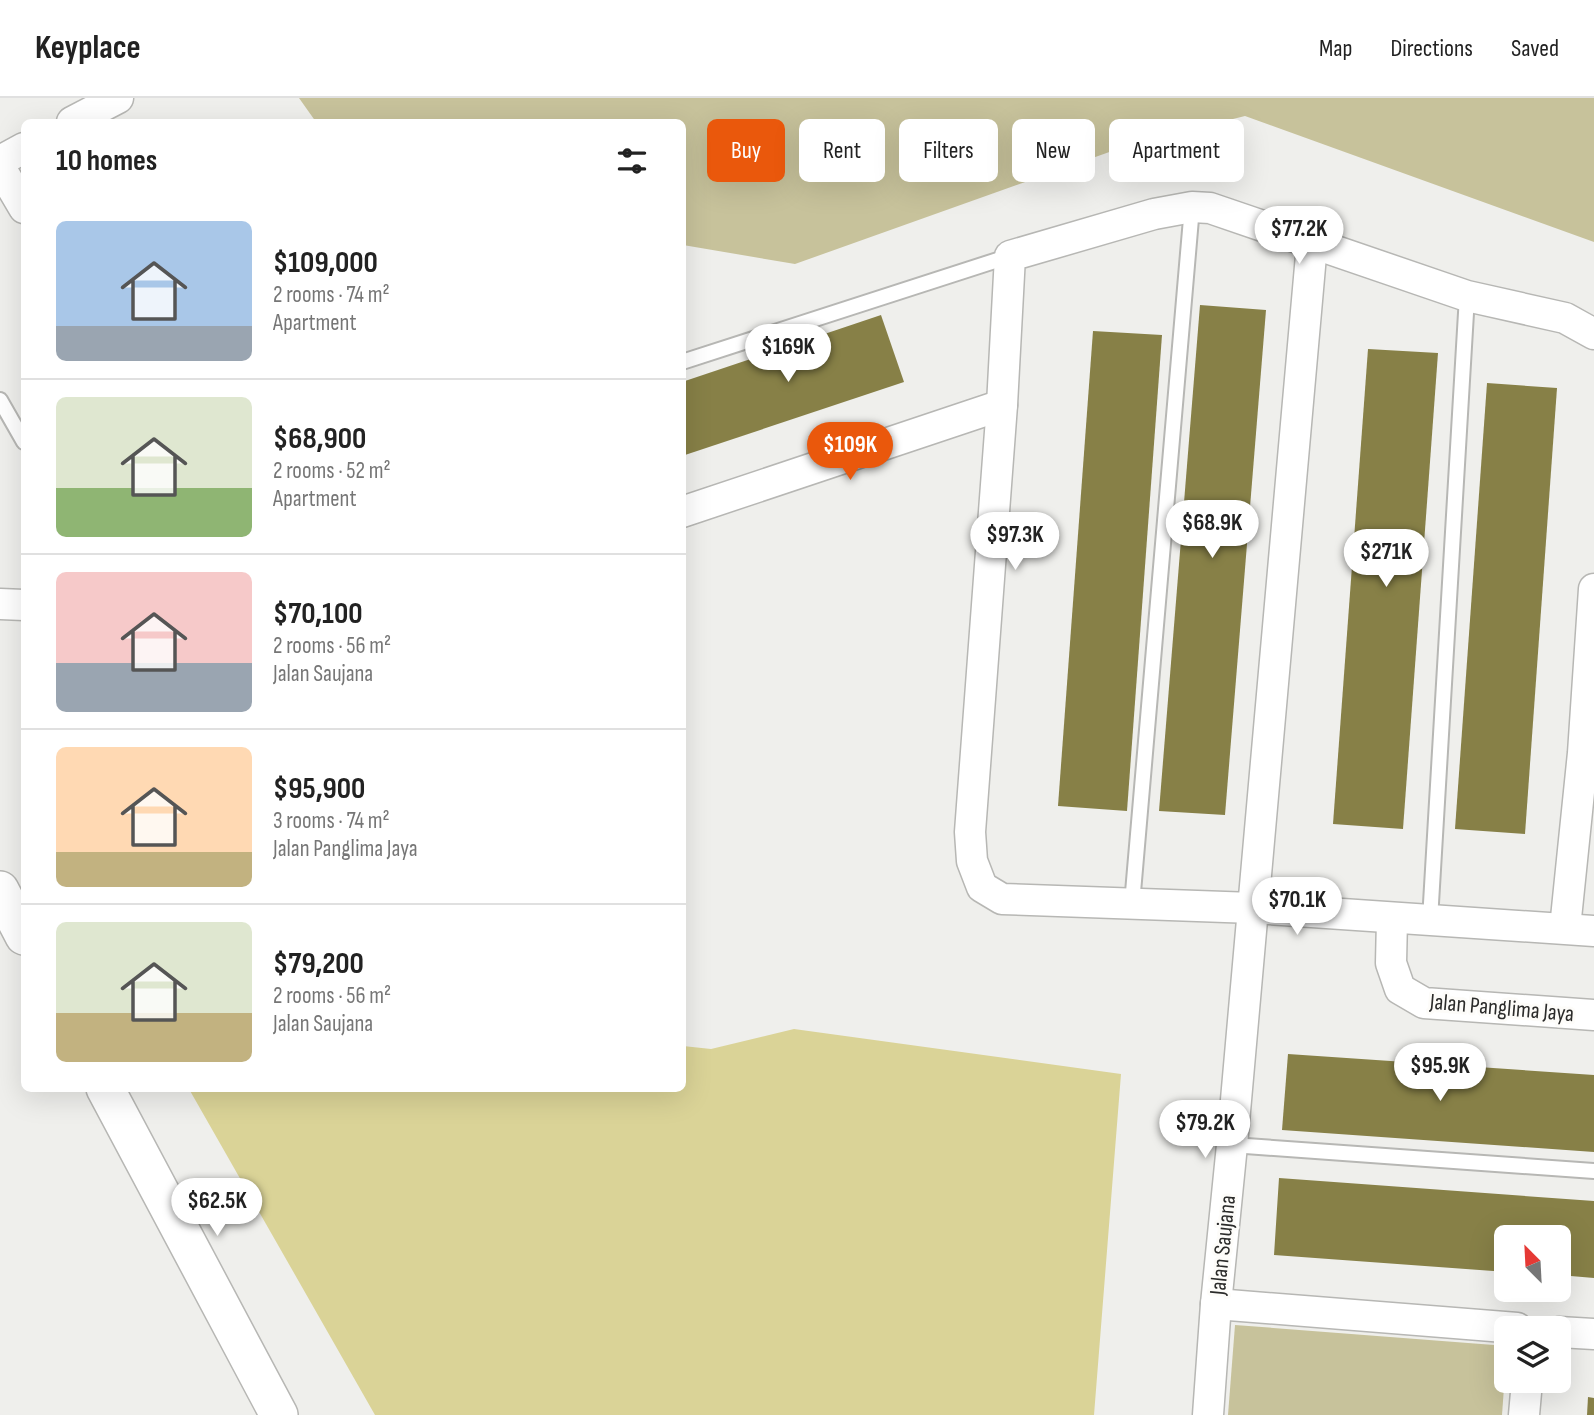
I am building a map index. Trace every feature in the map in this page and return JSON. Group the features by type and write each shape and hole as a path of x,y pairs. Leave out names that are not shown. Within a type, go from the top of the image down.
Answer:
{"street":[{"path":"78,119 117,98"},
{"path":"0,161 21,150"},
{"path":"0,167 21,203"},
{"path":"1594,334 1565,318 1467,296 1210,208 1192,207 1154,214 1010,256 1002,405 971,818 972,861 982,887 1002,900 1253,908 1580,929 1594,589"},
{"name":"Jalan Saujana","path":"1208,1415 1312,244"},
{"path":"686,511 1002,405"},
{"path":"0,604 21,605"},
{"path":"0,890 21,930"},
{"name":"Jalan Panglima Jaya","path":"1392,919 1391,963 1400,989 1424,1003 1594,1015"},
{"path":"107,1092 279,1415"},
{"path":"1216,1304 1494,1326"},
{"path":"1571,1333 1594,1334"},
{"path":"1524,1415 1526,1393"}],"lane":[{"path":"1132,904 1192,207"},
{"path":"686,361 1010,256"},
{"path":"1430,920 1467,296"},
{"path":"0,400 21,437"},
{"path":"1232,1145 1594,1171"}],"shaded area":[{"path":"299,98 1594,98 1594,242 1245,116 1233,119 1109,119 1109,152 1095,157 1095,119 1012,119 1012,182 1025,182 795,264 686,246 686,119 314,119"},
{"path":"794,1029 1121,1074 1094,1415 375,1415 191,1092 686,1092 686,1046 711,1049"},
{"path":"1235,1325 1494,1345 1494,1393 1504,1393 1502,1415 1228,1415"}],"building":[{"path":"1200,305 1266,310 1225,815 1159,811"},
{"path":"881,315 904,382 686,455 686,381"},
{"path":"1093,331 1162,335 1127,811 1058,806"},
{"path":"1368,349 1438,353 1403,829 1333,824"},
{"path":"1487,383 1557,388 1525,834 1455,829"},
{"path":"1288,1054 1594,1075 1594,1152 1282,1130"},
{"path":"1279,1178 1594,1201 1594,1278 1572,1276 1572,1225 1494,1225 1494,1271 1274,1255"},
{"path":"1588,1397 1594,1398 1594,1415 1587,1415"}]}
